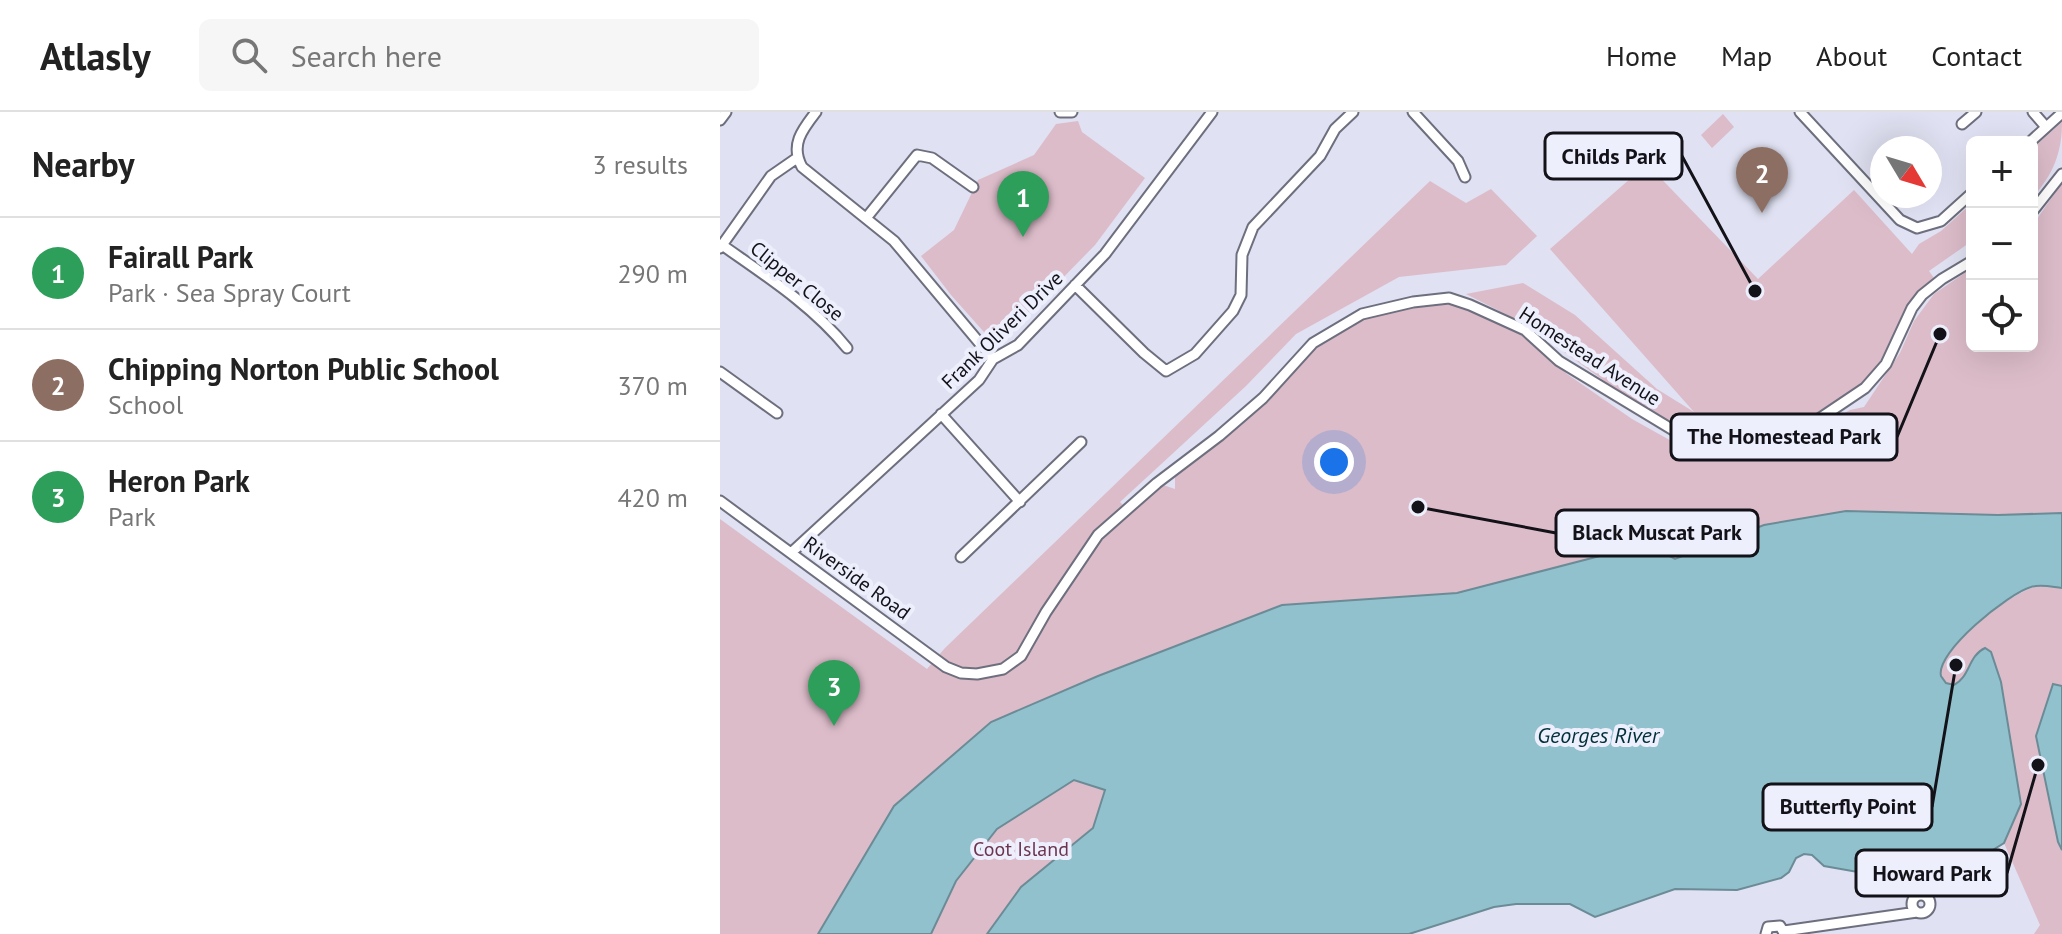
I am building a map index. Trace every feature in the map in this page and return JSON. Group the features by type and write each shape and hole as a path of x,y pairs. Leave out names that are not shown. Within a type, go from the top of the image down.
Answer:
{"street":[{"path":"720,120 726,112"},
{"path":"816,112 800,133 796,145 797,158 809,175 894,241 993,359"},
{"path":"1060,112 1072,112"},
{"name":"Frank Oliveri Drive","path":"792,552 979,380 993,359 1018,345 1105,254 1212,112"},
{"path":"1075,285 1166,371 1195,354 1233,311 1241,295 1242,255 1253,227 1320,156 1335,129 1353,112"},
{"path":"1413,112 1458,161 1465,177"},
{"path":"1800,112 1900,220 1917,228 1941,221 1966,198"},
{"path":"1962,124 1976,112"},
{"path":"2033,112 2046,127"},
{"path":"2036,136 2062,113"},
{"path":"867,217 917,155 932,158 973,187"},
{"path":"721,246 771,176 797,158"},
{"path":"2035,208 2062,174"},
{"name":"Clipper Close","path":"721,246 787,290 835,332 847,348"},
{"name":"Homestead Avenue","path":"977,674 1003,669 1021,656 1046,612 1098,535 1263,398 1313,343 1362,314 1413,302 1449,298 1470,305 1525,330 1559,361 1678,433 1737,444 1794,433 1865,388 1886,364 1912,308 1922,295 1966,265"},
{"path":"720,372 777,413"},
{"path":"941,414 1020,502"},
{"path":"961,557 1081,442"},
{"name":"Riverside Road","path":"720,501 946,667 961,673 977,674"},
{"path":"1766,934 1768,927 1774,925 1780,926 1784,932 1917,912"}],"green space":[{"path":"1723,114 1734,127 1712,148 1701,135"},
{"path":"1078,121 1082,132 1145,178 1095,245 1003,339 991,340 921,256 954,230 978,180 1034,155 1056,124"},
{"path":"2062,122 2055,163 2038,191 2038,144"},
{"path":"1647,164 1758,279 1854,190 1912,254 1919,244 1941,231 1966,208 1966,245 1929,271 1934,278 1911,302 1885,358 1853,392 1782,433 1741,440 1673,425 1632,401 1527,325 1466,294 1523,283 1575,315 1657,389 1694,412 1550,249"},
{"path":"1430,181 1466,203 1491,189 1537,236 1506,265 1399,277 1296,334 1246,386 1120,502 1127,509 1157,483 1175,489 1175,469 1219,436 1313,343 1346,321 1449,298 1525,330 1567,374 1632,419 1684,448 1690,456 1716,459 1725,454 1743,457 1760,454 1765,457 1850,410 1864,407 1900,353 1914,321 1934,294 1966,272 1966,352 2038,352 2038,217 2062,183 2062,513 1764,525 1674,559 1646,544 1457,593 1282,605 1098,676 991,722 839,900 818,934 720,934 720,519 927,669 945,648"},
{"path":"2042,585 2062,588 2062,934 2034,934 2040,925 2004,843 2021,804 2001,682 1991,652 1988,649 1954,685 1946,683 1939,671 1954,646 1983,619 2015,596"},
{"name":"Coot Island","path":"1074,780 1106,790 1094,828 1021,887 987,934 931,934 956,881 997,829"}],"water":[{"name":"Georges River","path":"1846,511 1998,515 2062,513 2062,588 2035,586 2007,600 1961,639 1942,666 1941,676 1946,683 1954,685 1979,652 1985,648 1991,652 2001,682 2021,804 2004,843 1970,864 1912,859 1869,874 1824,866 1812,855 1804,854 1796,858 1789,872 1781,878 1737,890 1675,889 1595,917 1570,904 1516,904 1494,907 1409,934 987,934 1021,887 1093,828 1105,790 1074,780 997,829 956,881 931,934 818,934 894,806 991,722 1098,676 1282,605 1457,593 1646,544 1675,559 1764,525"},
{"path":"2053,684 2062,686 2062,850 2036,736"}],"place":[{"name":"Chipping Norton Public School","path":"1762,213"},
{"name":"Fairall Park","path":"1023,237"},
{"name":"Childs Park","path":"1755,291"},
{"name":"The Homestead Park","path":"1940,334"},
{"name":"Black Muscat Park","path":"1418,507"},
{"name":"Butterfly Point","path":"1956,665"},
{"name":"Heron Park","path":"834,726"},
{"name":"Howard Park","path":"2038,765"}]}
